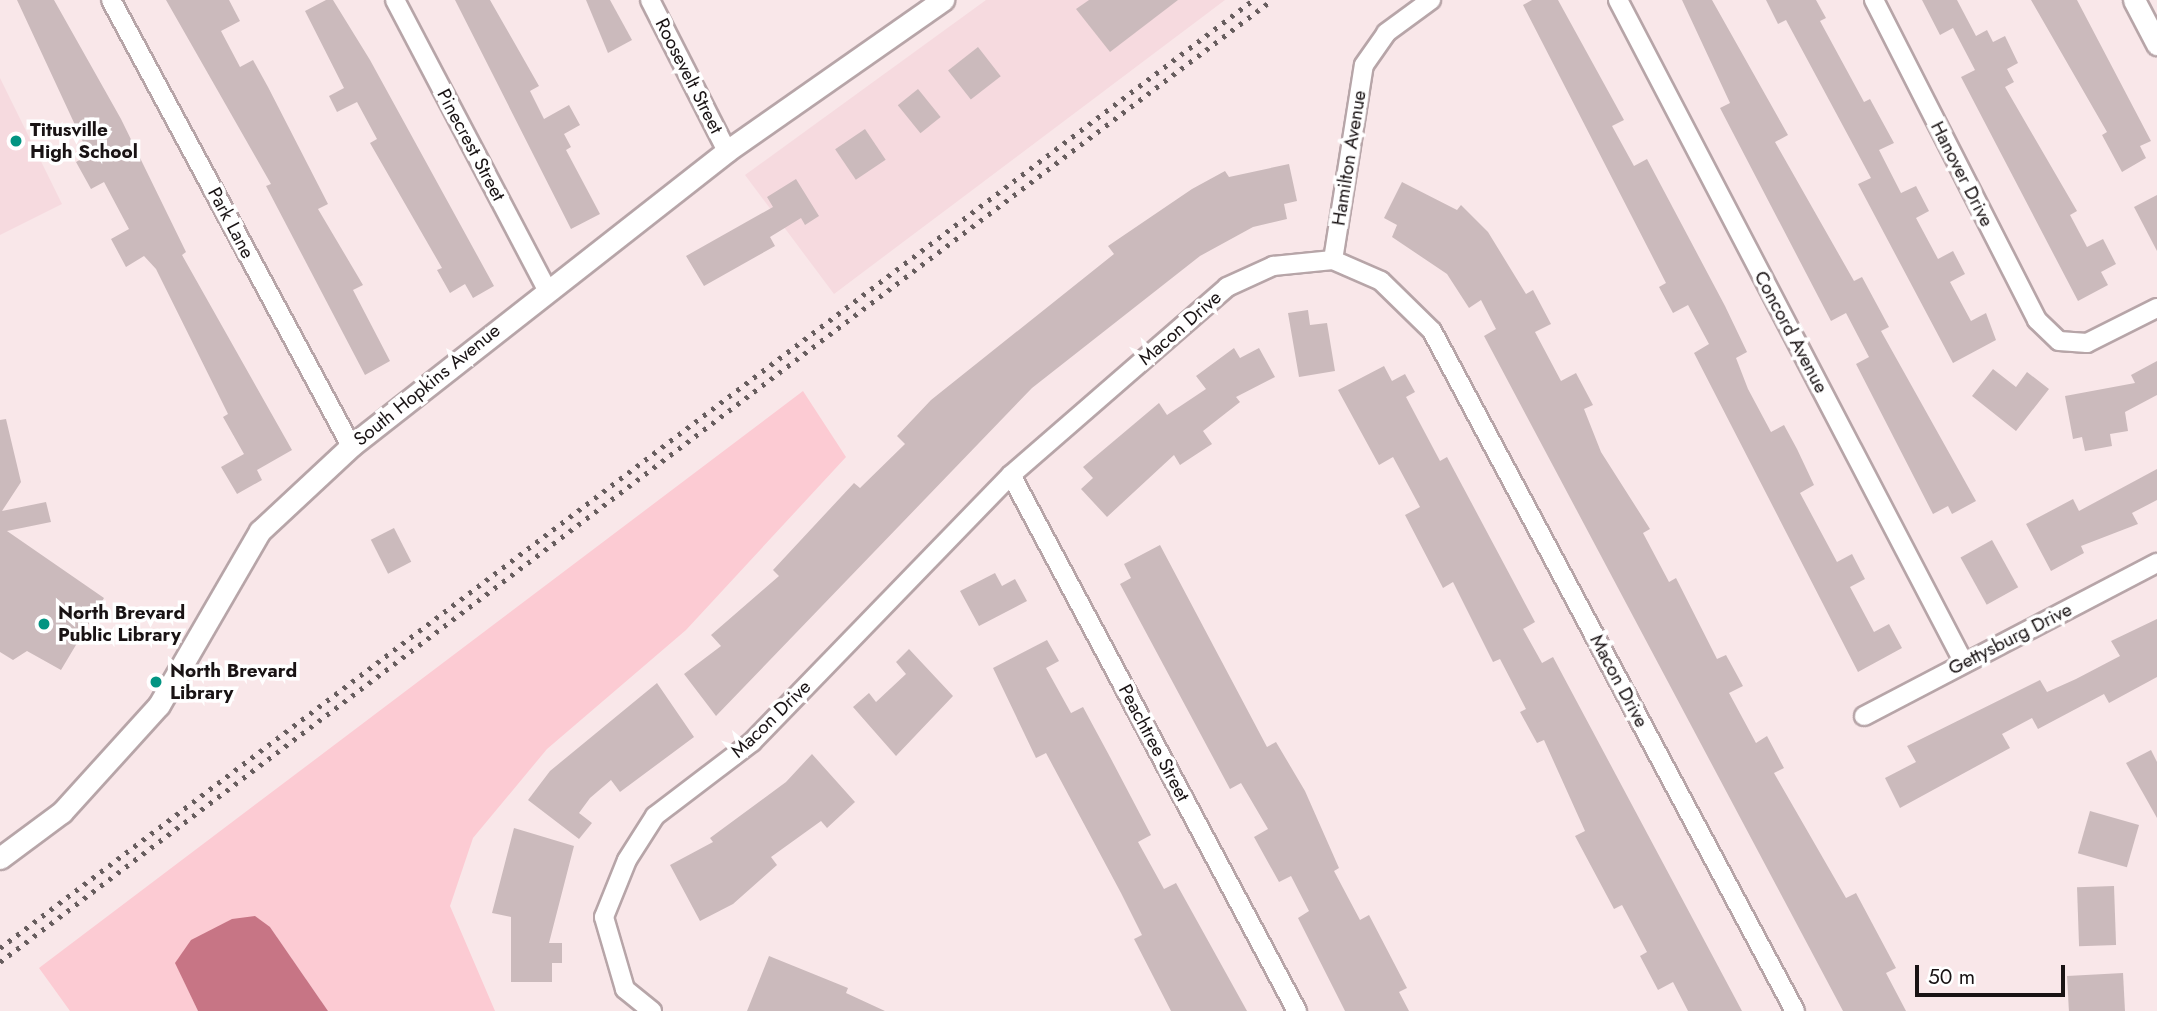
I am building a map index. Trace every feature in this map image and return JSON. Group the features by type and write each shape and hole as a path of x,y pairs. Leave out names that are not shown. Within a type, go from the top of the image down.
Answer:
{"street":[{"name":"Park Lane","path":"111,0 351,446"},
{"name":"Pinecrest Street","path":"395,0 547,289"},
{"name":"Roosevelt Street","path":"650,0 727,151"},
{"name":"Hamilton Avenue","path":"1333,260 1364,65 1386,33 1430,0"},
{"name":"Concord Avenue","path":"1618,0 1964,663"},
{"name":"Hanover Drive","path":"1874,0 2037,320 2059,341 2087,343 2157,308"},
{"path":"2134,0 2157,44"},
{"name":"South Hopkins Avenue","path":"0,858 62,812 159,705 260,531 351,446 547,289 727,151 933,3"},
{"name":"Macon Drive","path":"652,1011 625,989 604,917 627,860 655,816 752,742 1011,475 1227,287 1273,265 1333,260 1381,281 1432,331 1795,1011"},
{"name":"Peachtree Street","path":"1011,475 1297,1011"},
{"name":"Gettysburg Drive","path":"1864,716 2157,563"}],"shaded area":[{"path":"986,0 1225,0 834,294 745,175"},
{"name":"Titusville High School","path":"0,78 62,204 0,235"},
{"path":"803,391 846,457 686,630 547,749 473,838 450,906 495,1011 328,1011 270,927 181,975 198,1011 70,1011 39,968"},
{"path":"255,916 270,927 328,1011 198,1011 175,963 191,940 232,919"}],"building":[{"path":"17,0 54,0 121,119 186,252 182,255 292,450 257,470 262,480 237,494 221,467 244,454 223,417 228,414 156,269 144,256 126,267 111,239 129,229 104,182 91,189 76,162 89,155"},
{"path":"166,0 229,0 240,21 221,31 240,67 253,60 328,204 318,209 363,285 353,290 390,361 365,375 266,186 271,184"},
{"path":"326,0 333,0 370,60 494,286 473,298 465,284 450,293 437,270 442,268 370,143 377,139 357,102 337,112 329,96 344,88 305,11"},
{"path":"455,0 490,0 539,86 530,91 544,119 569,105 580,125 564,134 571,147 566,150 600,214 571,229"},
{"path":"586,0 610,0 632,40 608,53"},
{"path":"1089,0 1178,0 1110,52 1076,9"},
{"path":"1532,0 1558,0 1624,120 1612,126 1634,166 1647,159 1725,306 1747,352 1736,358 1748,389 1771,432 1784,425 1797,449 1814,485 1800,493 1837,562 1852,554 1865,579 1850,587 1874,632 1889,624 1902,648 1858,672 1694,353 1709,344 1688,305 1673,313 1659,287 1666,283 1523,5"},
{"path":"1682,0 1712,0 1788,135 1775,142 1854,281 1862,277 1889,327 1881,331 1976,501 1952,514 1948,506 1933,514 1856,364 1869,357 1846,313 1831,321 1720,108 1730,103"},
{"path":"1766,0 1816,0 1826,18 1820,21 1864,102 1870,99 1894,143 1879,150 1901,193 1916,186 1929,211 1916,218 1938,259 1953,251 1965,274 1950,282 1971,321 1986,313 1996,340 1953,363 1858,184 1871,178 1786,20 1778,24"},
{"path":"1922,0 1957,0 1976,36 1987,30 1993,42 2005,36 2018,63 2007,69 2014,82 2005,87 2077,211 2070,215 2087,247 2103,239 2116,264 2101,272 2108,285 2078,301 1961,77 1975,70 1953,28 1940,35"},
{"path":"2031,0 2077,0 2151,141 2140,146 2146,158 2122,172 2102,135 2107,132"},
{"path":"978,47 1001,76 971,100 948,70"},
{"path":"918,89 941,117 920,133 898,105"},
{"path":"865,129 886,160 856,180 835,149"},
{"path":"1289,164 1297,201 1284,204 1287,219 1253,227 1200,256 1032,388 716,716 684,674 721,646 711,635 779,576 773,570 854,483 860,488 905,444 897,436 931,400 1114,254 1108,246 1192,189 1225,171 1229,177"},
{"path":"796,179 819,216 805,225 801,218 770,237 775,246 704,286 686,256 773,207 767,197"},
{"path":"1402,182 1457,210 1461,205 1488,232 1526,294 1533,290 1551,324 1535,332 1561,381 1576,373 1593,405 1584,409 1601,452 1650,529 1643,533 1669,582 1676,578 1717,659 1726,655 1743,686 1729,693 1756,743 1767,736 1784,768 1774,773 1846,898 1856,893 1896,968 1886,973 1906,1011 1843,1011 1484,336 1496,329 1481,300 1469,308 1447,274 1392,237 1397,225 1384,218"},
{"path":"2157,195 2157,251 2134,207"},
{"path":"1308,310 1310,325 1327,323 1335,371 1299,377 1288,313"},
{"path":"1234,348 1240,358 1259,348 1275,377 1236,397 1240,402 1203,431 1212,444 1180,465 1174,455 1107,517 1081,489 1093,478 1083,467 1159,403 1167,415 1206,389 1196,376"},
{"path":"2157,361 2157,395 2125,412 2128,431 2110,434 2112,446 2085,451 2082,437 2073,439 2065,396 2135,383 2131,375"},
{"path":"1384,366 1392,381 1405,374 1415,392 1406,397 1440,461 1447,457 1535,622 1523,629 1542,663 1553,657 1742,1011 1688,1011 1673,982 1658,990 1640,956 1647,952 1622,905 1614,909 1575,836 1585,831 1544,740 1537,743 1520,712 1526,709 1500,659 1493,662 1453,582 1443,588 1405,515 1420,507 1393,457 1379,465 1338,390"},
{"path":"1993,369 2016,387 2027,372 2049,389 2016,431 1972,396"},
{"name":"North Brevard Public Library","path":"6,419 21,482 2,511 46,502 51,522 7,531 104,598 61,670 27,651 13,660 0,652 0,420"},
{"path":"2157,469 2157,500 2132,513 2138,524 2081,546 2084,553 2051,571 2026,524 2073,499 2079,511"},
{"path":"394,528 411,562 388,574 371,540"},
{"path":"1992,540 2018,587 1987,605 1961,557"},
{"path":"1160,545 1267,747 1276,742 1305,791 1339,868 1334,871 1360,920 1369,915 1407,988 1399,992 1409,1011 1345,1011 1298,918 1309,911 1291,876 1279,882 1254,837 1268,829 1241,783 1230,789 1120,584 1131,578 1124,564"},
{"path":"995,573 1002,586 1015,579 1027,601 979,626 960,591"},
{"path":"2157,619 2157,677 2109,703 2104,694 2038,729 2032,718 2002,734 2010,748 1900,808 1885,778 1916,762 1907,746 2040,680 2047,692 2076,679 2120,656 2111,641"},
{"path":"1047,640 1059,661 1046,668 1071,713 1083,707 1151,835 1138,842 1164,889 1176,883 1247,1011 1171,1011 1134,939 1142,935 1121,893 1046,753 1036,758 993,668"},
{"path":"909,649 953,696 896,756 853,707 869,693 876,702 906,674 896,662"},
{"path":"657,683 694,737 620,792 611,780 590,798 579,813 592,823 579,839 528,800 550,771"},
{"path":"2151,750 2157,762 2157,818 2126,763"},
{"path":"812,754 855,802 827,828 821,821 771,857 777,865 733,904 700,921 670,865 713,842 710,838 786,782"},
{"path":"2090,811 2139,825 2127,867 2078,853"},
{"path":"514,828 574,846 549,943 562,943 562,963 552,963 552,982 511,982 511,917 492,913"},
{"path":"2114,886 2116,945 2079,946 2077,887"},
{"path":"769,956 848,988 846,993 885,1011 747,1011"},
{"path":"2123,973 2125,1011 2069,1011 2067,976"}],"railway":[{"path":"0,948 1253,0"},
{"path":"0,962 1272,0"}],"place":[{"name":"Titusville High School","path":"16,141"},
{"name":"North Brevard Public Library","path":"44,624"},
{"name":"North Brevard Library","path":"156,682"}]}
